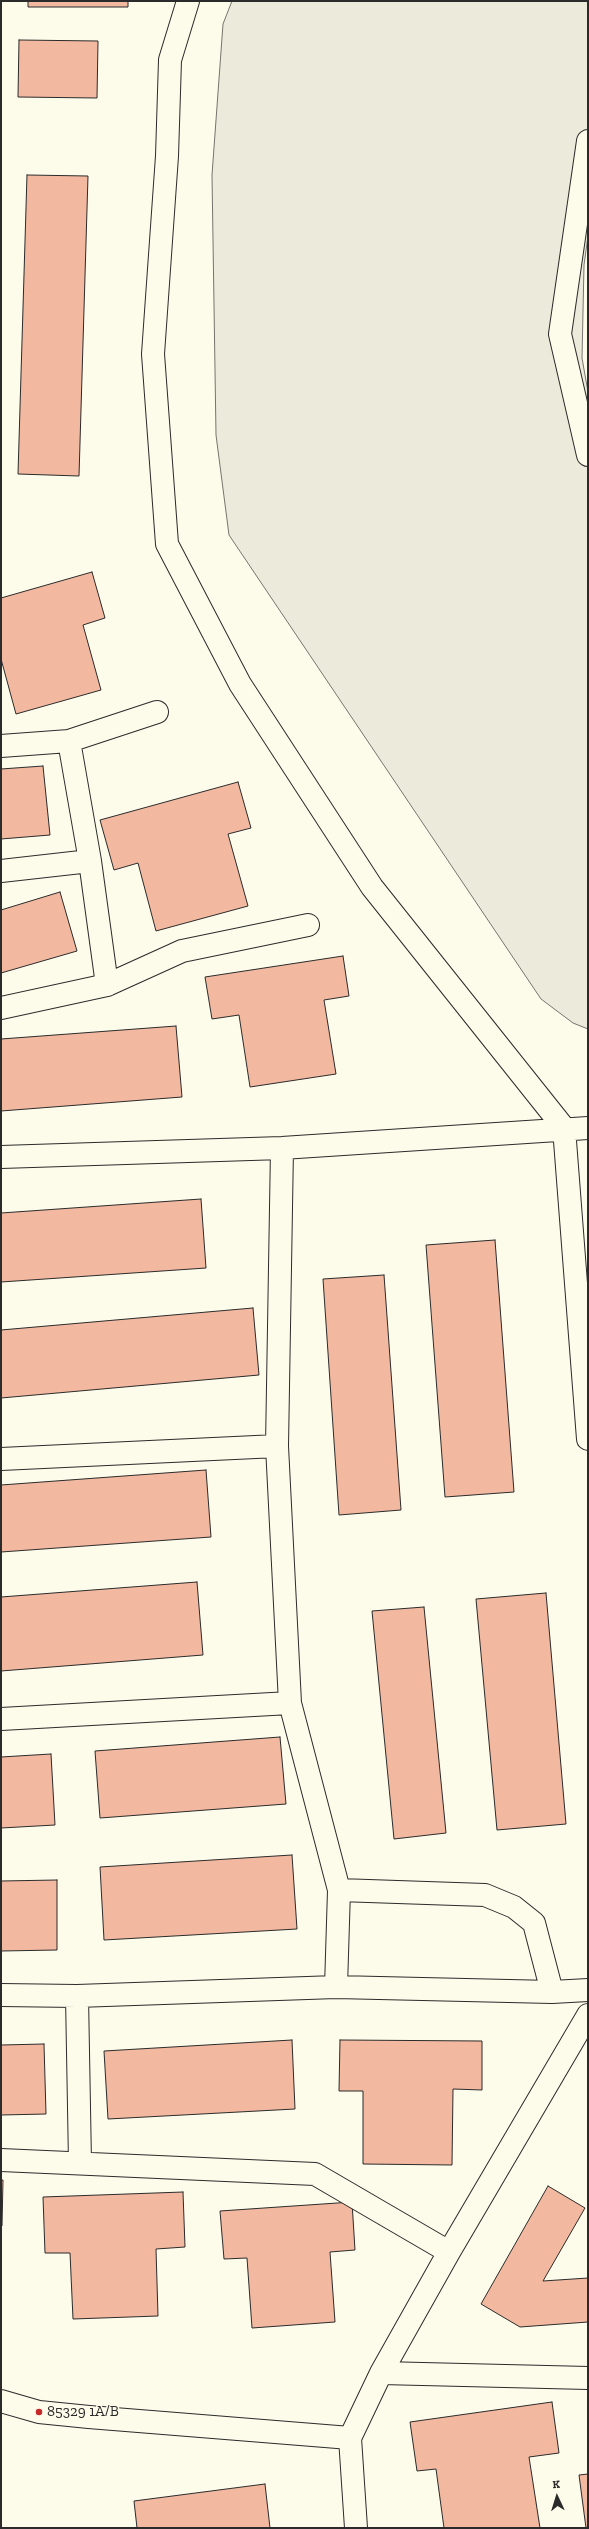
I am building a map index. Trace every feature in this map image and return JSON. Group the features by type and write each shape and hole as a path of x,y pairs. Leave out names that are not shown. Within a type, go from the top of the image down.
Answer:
{"street":[{"path":"188,1 170,60 167,156 153,354 167,544 240,684 372,887 564,1128 588,1439"},
{"path":"588,141 560,334 588,455"},
{"path":"1,746 69,741 157,712"},
{"path":"69,741 90,861 107,985"},
{"path":"1,871 90,861"},
{"path":"1,1008 107,985 182,952 308,925"},
{"path":"1,1157 282,1148 564,1128 588,1128"},
{"path":"282,1148 277,1446 290,1703 339,1890 336,1987"},
{"path":"1,1459 277,1446"},
{"path":"1,1719 290,1703"},
{"path":"339,1890 486,1894 514,1907 534,1923 552,1992"},
{"path":"1,1995 77,1996 336,1987 552,1992 588,1990"},
{"path":"77,1996 80,2163"},
{"path":"356,2528 350,2438 381,2374 449,2252 588,2014"},
{"path":"1,2160 315,2174 449,2252"},
{"path":"381,2374 588,2378"},
{"path":"1,2401 39,2412 74,2416 350,2438"}],"shaded area":[{"path":"232,1 588,1 588,236 584,265 582,358 588,392 588,1029 573,1023 541,999 229,535 216,435 212,175 223,24"}],"building":[{"path":"28,1 128,1 128,7 28,7"},
{"path":"19,40 98,41 97,98 18,97"},
{"path":"27,175 88,176 79,476 18,474"},
{"path":"92,572 105,618 83,625 101,690 16,714 1,659 1,598"},
{"path":"43,766 50,835 1,839 1,769"},
{"path":"238,782 251,828 228,834 248,906 156,931 138,863 114,870 100,820"},
{"path":"60,892 77,951 1,973 1,910"},
{"path":"343,956 349,996 324,1000 336,1074 250,1087 239,1015 212,1019 205,977"},
{"path":"176,1026 182,1097 1,1111 1,1039"},
{"path":"201,1199 206,1268 1,1282 1,1213"},
{"path":"495,1240 514,1492 445,1497 426,1245"},
{"path":"384,1275 401,1510 339,1515 323,1279"},
{"path":"253,1308 259,1375 1,1398 1,1330"},
{"path":"206,1470 211,1537 1,1552 1,1485"},
{"path":"197,1582 203,1655 1,1671 1,1597"},
{"path":"546,1593 566,1824 497,1830 476,1599"},
{"path":"424,1607 446,1833 394,1839 372,1611"},
{"path":"280,1737 286,1804 100,1818 95,1751"},
{"path":"51,1754 55,1825 1,1828 1,1757"},
{"path":"292,1855 297,1929 104,1940 100,1867"},
{"path":"57,1880 57,1950 1,1951 1,1881"},
{"path":"292,2040 295,2109 108,2119 104,2051"},
{"path":"340,2040 482,2041 482,2090 453,2089 452,2165 363,2164 363,2091 339,2091"},
{"path":"44,2044 46,2114 1,2115 1,2045"},
{"path":"1,2180 3,2180 2,2226 1,2226"},
{"path":"548,2186 585,2208 543,2281 588,2278 588,2322 520,2327 481,2304"},
{"path":"183,2192 185,2247 156,2249 158,2316 73,2319 70,2253 45,2253 43,2197"},
{"path":"352,2202 355,2250 330,2252 335,2322 252,2328 247,2258 224,2259 220,2211"},
{"path":"552,2402 559,2453 529,2457 540,2528 444,2528 436,2469 417,2471 410,2422"},
{"path":"588,2474 588,2528 586,2528 579,2475"},
{"path":"265,2484 270,2528 137,2528 134,2501"}],"place":[{"name":"85329 1A/B","path":"39,2412"}]}
